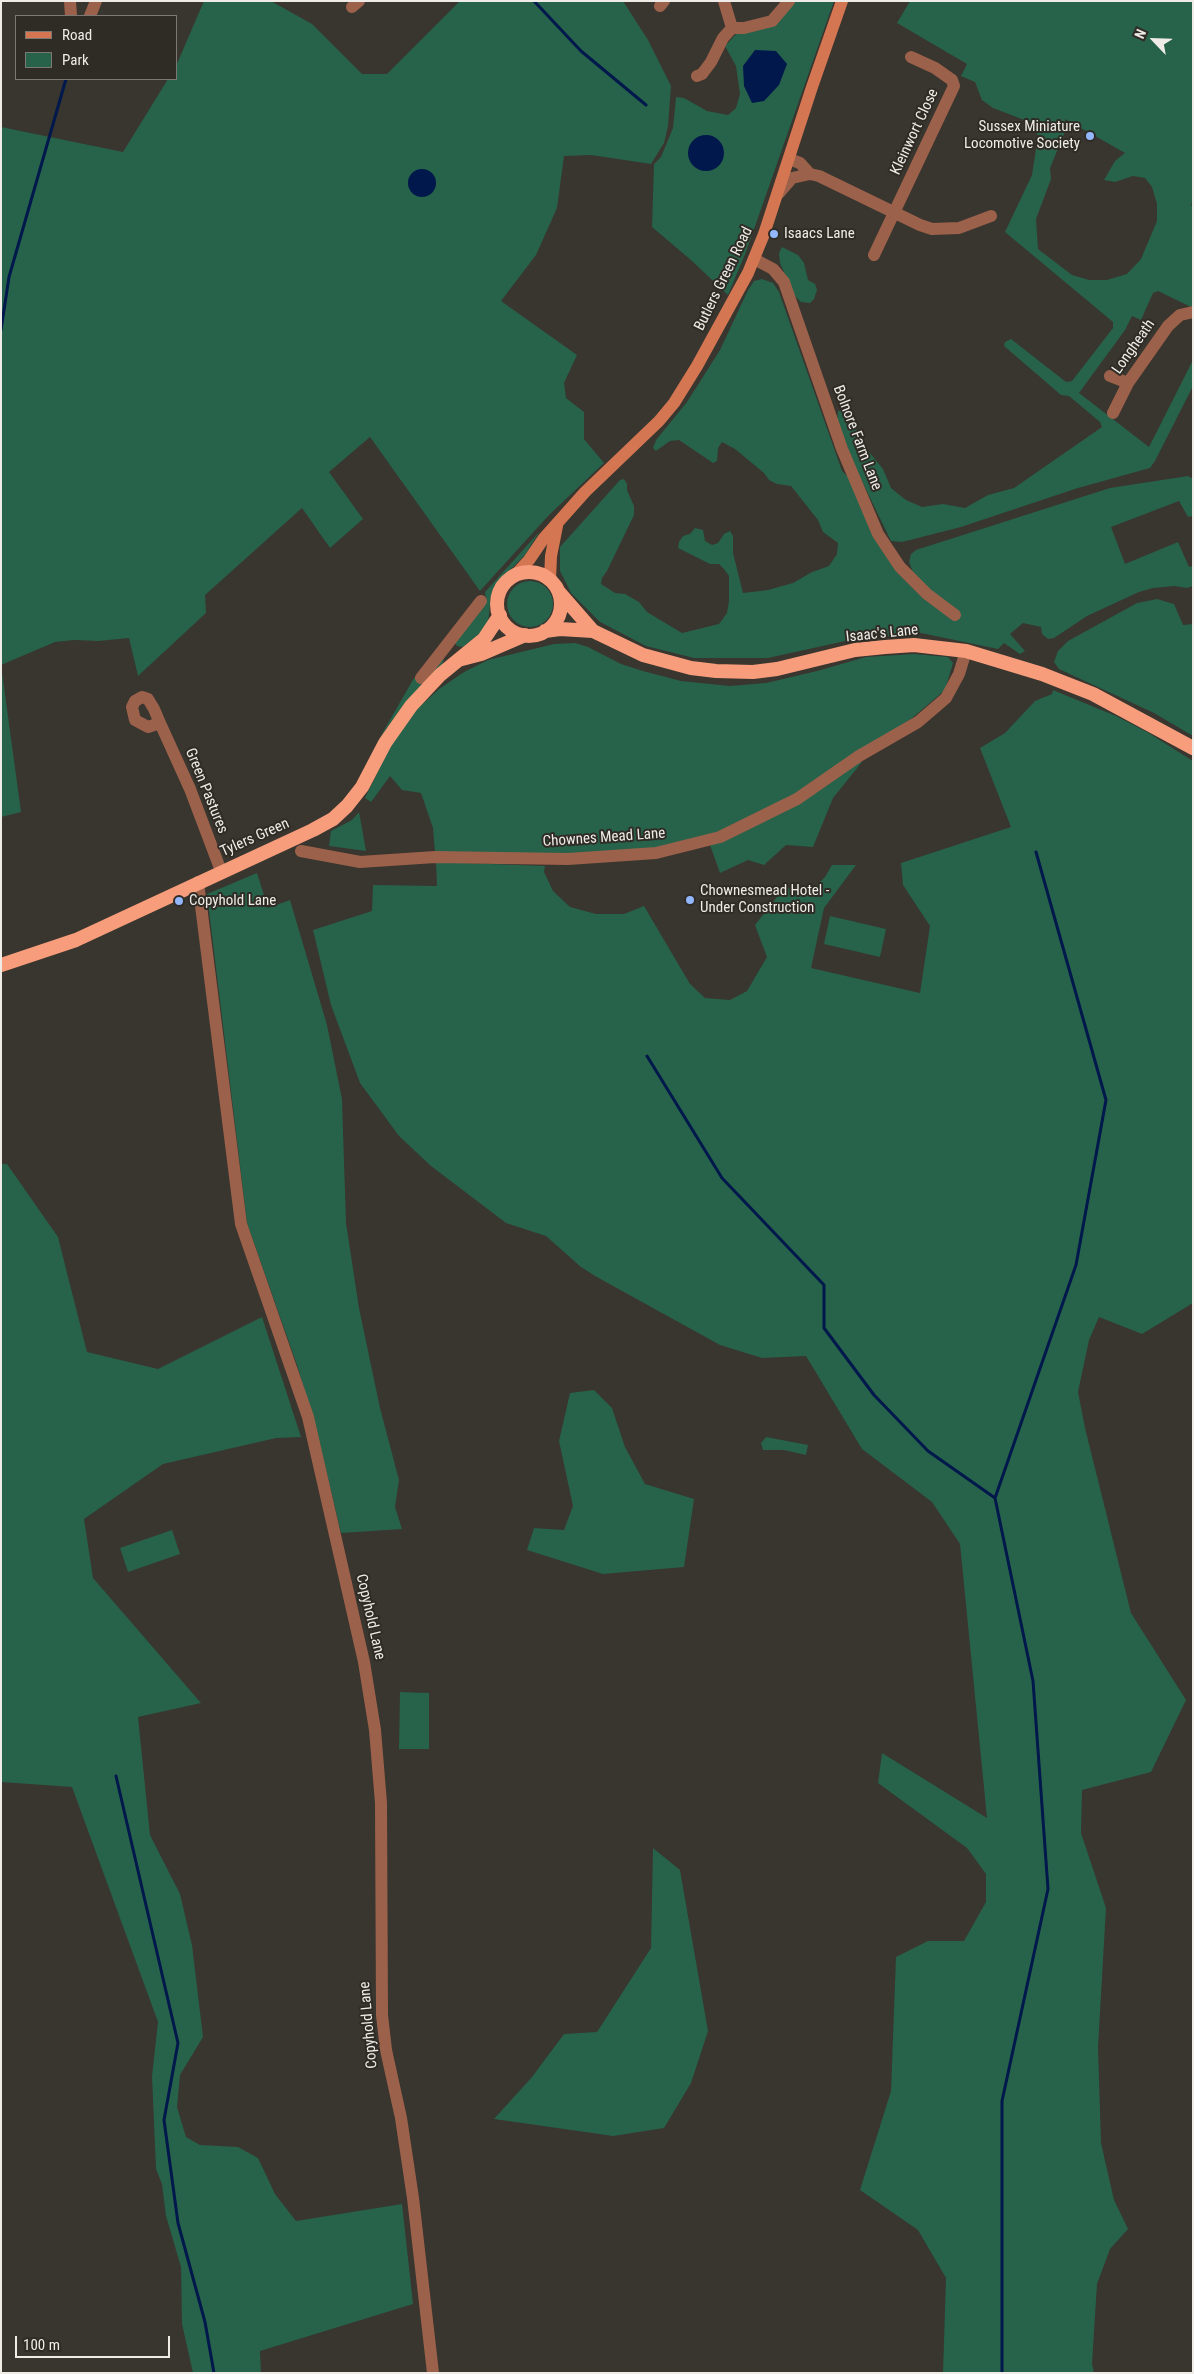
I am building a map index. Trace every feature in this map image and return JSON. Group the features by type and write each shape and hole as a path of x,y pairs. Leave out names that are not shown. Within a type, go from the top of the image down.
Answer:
{"highway":[{"path":"534,572 550,580 559,592 560,610 557,618 545,632 525,635 510,629 500,615 498,596 502,588 515,575 534,572"},
{"name":"Isaac's Lane","path":"559,592 593,631"},
{"name":"Tylers Green","path":"1,965 76,940 333,819 347,806 362,787 381,749 410,706 440,675 484,639 500,615"},
{"name":"Isaac's Lane","path":"545,632 560,629 593,631 643,655 691,668 716,671 753,672 776,669 855,650 885,647 914,645 966,651 1042,674 1093,694 1193,748"},
{"name":"Tylers Green","path":"459,660 481,654 525,635"}],"main road":[{"name":"Butlers Green Road","path":"515,575 529,560 544,538 557,526 585,492 659,421 674,403 702,358 754,259 842,1"},
{"name":"Butlers Green Road","path":"550,580 551,556 557,526"}],"street":[{"path":"70,1 71,15"},
{"path":"90,15 96,1"},
{"path":"724,1 732,28"},
{"path":"697,76 702,74 723,38 732,28 758,26 772,21 789,1"},
{"name":"Kleinwort Close","path":"874,255 954,86 952,80 935,68 911,57"},
{"path":"789,160 800,163 810,174 920,225 944,229 959,228 991,216"},
{"path":"776,197 788,180 810,174"},
{"name":"Bolnore Farm Lane","path":"754,259 773,269 784,282 842,449 878,534 900,567 928,594 955,615"},
{"name":"Longheath","path":"1113,413 1128,383 1168,326 1180,315 1193,312"},
{"path":"1110,376 1128,383"},
{"path":"421,678 481,601"},
{"path":"448,643 459,660"},
{"name":"Chownes Mead Lane","path":"301,852 322,849 360,862 435,857 568,859 656,853 720,837 797,799 859,756 918,722 946,698 960,674 966,651"},
{"name":"Green Pastures","path":"160,722 190,789 221,872"},
{"name":"Copyhold Lane","path":"198,882 242,1224 308,1417 364,1662 372,1711 381,1803 382,2015 386,2050 400,2118 413,2198 433,2373"}],"green space":[{"path":"204,1 271,1 312,24 362,74 387,74 460,1 623,1 648,40 671,86 668,126 664,143 651,164 591,155 564,156 557,208 536,255 501,301 577,355 564,383 566,398 584,412 584,439 604,463 549,515 480,591 370,437 329,472 363,519 330,548 302,508 205,595 206,613 138,676 129,638 55,642 1,665 1,127 123,152 167,80 178,80 178,61"},
{"path":"795,1 834,1 746,252 728,295 652,227 654,164 661,157 673,128 676,97 684,98 707,111 728,115 736,108 740,94 736,66 725,46 738,32 753,32"},
{"path":"910,1 1193,1 1193,200 1191,205 1193,207 1193,308 1158,291 1153,293 1141,320 1132,316 1125,330 1079,393 1149,447 1193,360 1193,386 1155,461 1150,468 1078,488 961,527 902,542 891,541 856,469 837,421 838,411 842,411 851,418 865,447 883,469 891,488 906,500 922,507 943,504 965,508 988,495 1014,488 1102,427 1100,422 1069,396 1061,395 1004,346 1005,342 1011,339 1066,382 1072,381 1113,328 1113,322 1005,232 1032,175 1038,136 1032,123 993,108 982,100 975,82 961,76 967,64 897,23","holes":["1065,119 1125,153 1115,161 1104,180 1115,182 1133,176 1145,178 1152,187 1157,204 1157,221 1141,259 1127,274 1107,280 1089,280 1072,275 1038,249 1036,219 1051,179 1050,168 1067,127"]},
{"path":"782,247 798,255 804,263 808,280 815,284 817,290 814,299 810,303 801,302 794,295 780,263 779,253"},
{"path":"762,279 773,283 779,292 842,471 850,479 875,536 913,572 909,562 911,554 916,550 1110,488 1188,476 1193,479 1193,516 1188,517 1179,501 1111,527 1125,564 1178,542 1189,567 1193,566 1193,586 1187,588 1174,586 1153,588 1139,592 1087,616 1054,638 1048,639 1042,634 1041,627 1023,623 1010,634 1025,651 1020,654 1004,643 998,649 921,633 850,640 768,658 694,658 646,646 600,622 571,593 560,571 560,547 620,480 624,479 627,484 627,490 634,506 634,515 602,578 601,584 615,593 625,594 639,602 647,612 682,633 719,624 727,613 729,601 729,576 724,569 719,564 710,564 678,548 683,536 690,534 695,528 703,530 705,541 712,545 718,543 724,534 730,531 733,536 733,553 743,593 768,590 793,583 812,572 829,566 837,554 838,543 823,532 818,520 791,486 777,484 769,480 764,473 735,449 722,442 718,448 717,461 713,463 679,440 670,441 656,451 653,448 656,440 687,402 720,350 748,290 754,281"},
{"path":"540,531 525,555 494,586 488,623 484,630 463,647 457,646 455,643 486,600 485,592"},
{"path":"530,581 543,585 549,591 553,604 549,617 543,623 530,627 517,623 511,617 507,604 511,591 517,585"},
{"path":"1157,599 1174,604 1183,625 1193,624 1193,736 1154,713 1059,669 1054,662 1058,651 1068,641 1137,603"},
{"path":"575,643 588,647 621,664 643,671 681,681 730,686 766,683 866,657 914,654 948,657 953,663 945,690 911,719 854,755 862,762 833,798 813,847 786,845 764,865 748,860 720,873 710,845 568,854 435,852 433,828 421,793 402,790 390,776 371,802 365,798 391,745 415,711 439,689 464,672 488,660 554,644"},
{"path":"444,658 443,663 403,706 379,739 414,678 418,678"},
{"path":"1,665 21,812 1,817"},
{"path":"1053,690 1116,716 1147,732 1193,761 1193,1303 1142,1334 1099,1317 1089,1340 1078,1392 1085,1428 1131,1613 1186,1700 1151,1772 1082,1790 1081,1833 1106,1908 1098,2047 1101,2143 1114,2200 1128,2229 1110,2249 1097,2284 1092,2364 1094,2373 943,2373 946,2278 918,2230 860,2190 891,2091 896,1957 928,1941 964,1941 986,1902 986,1874 967,1848 878,1783 882,1753 987,1818 960,1544 932,1502 862,1449 806,1356 762,1358 720,1345 595,1276 581,1267 546,1236 506,1223 431,1166 399,1136 360,1083 331,1005 313,930 372,911 373,885 437,886 436,862 545,866 544,872 553,891 570,907 596,914 624,914 644,906 690,984 705,998 730,1000 747,991 767,957 755,925 784,888 812,890 825,877 832,865 856,865 824,908 811,968 920,993 930,926 903,885 901,863 1011,827 980,748 1005,733 1035,701 1052,694"},
{"path":"359,812 366,851 329,846 331,831 352,820"},
{"path":"257,873 268,908 290,900 327,1025 342,1099 346,1223 359,1308 380,1408 399,1480 395,1507 402,1529 341,1533 318,1436 297,1365 247,1223 207,894"},
{"path":"830,916 886,929 880,957 824,944"},
{"path":"1,1164 7,1164 58,1237 87,1352 158,1369 262,1317 301,1437 276,1438 163,1464 84,1519 93,1578 201,1703 138,1717 150,1835 180,1894 192,1945 203,2037 180,2075 177,2107 186,2137 200,2145 238,2147 258,2158 275,2194 296,2221 402,2204 413,2304 260,2351 261,2373 193,2373 182,2324 181,2267 166,2216 162,2184 156,2169 152,2076 158,2022 72,1787 1,1782"},
{"path":"594,1390 612,1408 625,1447 645,1484 694,1499 684,1567 603,1574 527,1550 534,1528 564,1530 573,1506 559,1441 570,1393"},
{"path":"766,1437 808,1445 806,1455 784,1450 763,1450 761,1443"},
{"path":"172,1530 180,1554 128,1572 120,1548"},
{"path":"400,1692 429,1693 429,1749 399,1749"},
{"path":"653,1848 680,1870 708,2031 691,2083 664,2128 613,2136 494,2119 532,2077 564,2034 597,2032 651,1948"}],"water":[{"path":"755,50 776,51 787,64 779,85 764,101 752,103 744,86 743,66"},
{"path":"706,135 713,136 719,140 723,146 723,160 719,166 713,170 706,171 699,170 693,166 689,160 688,153 689,146 693,140 699,136"},
{"path":"422,169 432,173 436,183 432,193 422,197 412,193 408,183 412,173"}],"waterway":[{"path":"534,1 581,51 646,105"},
{"path":"1,330 9,277 66,80"},
{"path":"1002,2373 1002,2101 1048,1889 1033,1681 995,1498 1076,1265 1106,1100 1036,852"},
{"path":"647,1056 722,1178 824,1285 824,1328 874,1395 928,1451 995,1498"},
{"path":"116,1776 178,2043 164,2120 178,2223 205,2322 214,2373"}],"place":[{"name":"Sussex Miniature Locomotive Society","path":"1090,136"},
{"name":"Isaacs Lane","path":"774,234"},
{"name":"Chownesmead Hotel - Under Construction","path":"690,900"},
{"name":"Copyhold Lane","path":"179,901"}]}
